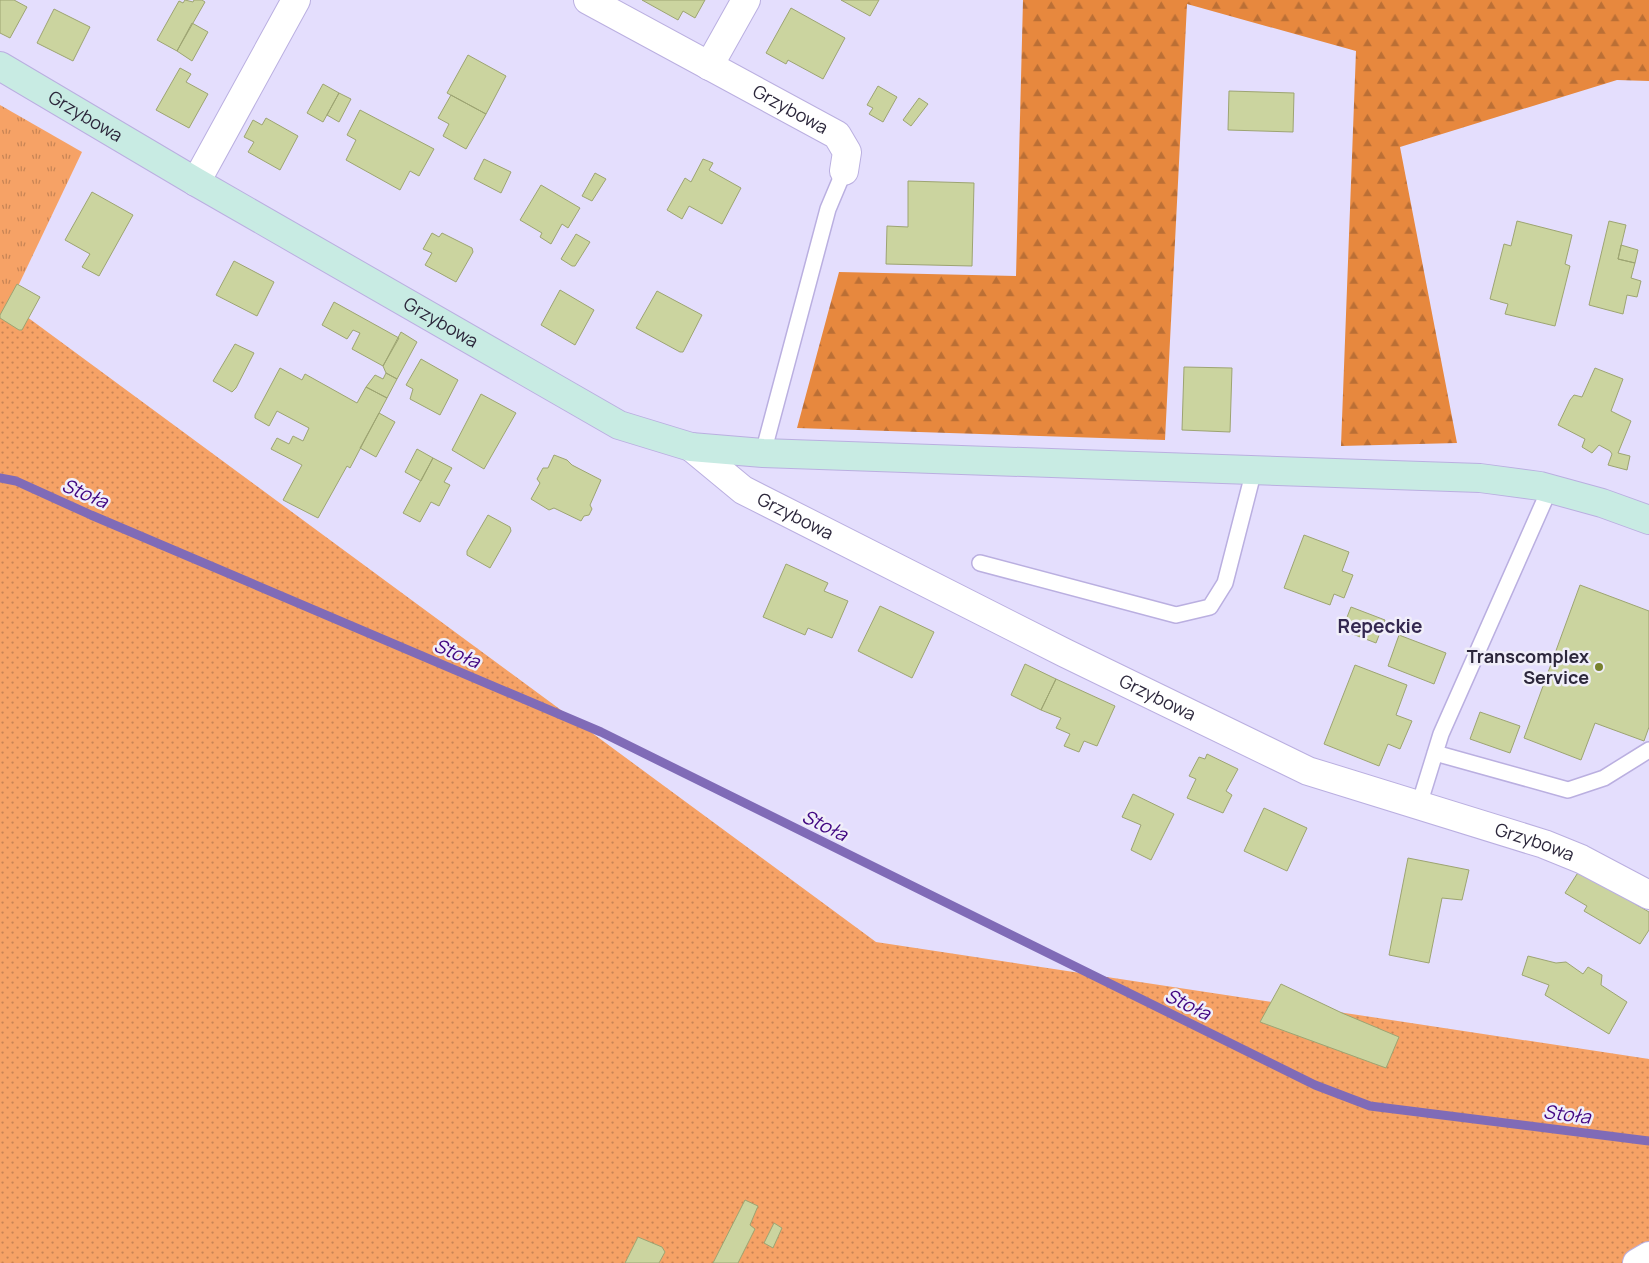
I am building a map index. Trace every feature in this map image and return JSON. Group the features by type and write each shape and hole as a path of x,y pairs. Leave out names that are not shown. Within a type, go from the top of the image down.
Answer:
{"street":[{"path":"196,182 296,0"},
{"name":"Grzybowa","path":"588,0 837,135 848,152 844,171"},
{"path":"709,66 746,0"},
{"name":"Grzybowa","path":"0,66 196,182 618,425 691,447 763,453 1480,478 1550,488 1602,503 1649,520"},
{"name":"Grzybowa","path":"691,447 743,490 1065,653 1308,770 1544,844 1581,859 1649,895"},
{"path":"1637,1263 1649,1256"}],"lane":[{"path":"763,453 828,209 844,171"},
{"path":"980,563 1176,615 1210,607 1224,583 1254,470"},
{"path":"1419,805 1442,734 1550,488"},
{"path":"1435,753 1568,790 1604,778 1649,750"}],"green space":[{"path":"1023,0 1649,0 1649,81 1617,80 1400,147 1457,443 1341,446 1356,51 1187,4 1165,440 797,428 839,272 1016,276"},
{"path":"0,105 82,152 0,324"},
{"path":"0,297 876,942 1649,1059 1649,1263 0,1263"}],"building":[{"path":"0,0 14,0 27,7 10,38 0,33"},
{"path":"185,0 193,2 194,0 202,0 205,2 177,51 157,40 179,1 183,3"},
{"path":"642,0 705,0 695,18 683,11 678,20"},
{"path":"841,0 879,0 870,16"},
{"path":"791,8 845,38 823,79 788,60 786,64 766,53"},
{"path":"54,9 90,27 73,61 37,43"},
{"path":"192,23 208,32 192,61 177,51"},
{"path":"468,55 506,76 486,114 447,93"},
{"path":"180,68 191,74 186,82 208,94 189,128 156,110"},
{"path":"323,84 339,93 323,122 307,113"},
{"path":"878,86 897,97 883,122 869,114 873,108 867,105"},
{"path":"1229,91 1294,93 1293,132 1228,130"},
{"path":"339,93 351,99 339,122 327,115"},
{"path":"451,95 486,114 466,149 443,136 449,124 438,118"},
{"path":"919,98 928,104 911,126 903,120"},
{"path":"360,110 434,149 419,176 410,171 400,190 346,160 356,140 347,135"},
{"path":"266,118 298,136 280,170 248,152 254,142 244,137 253,120 262,125"},
{"path":"484,159 511,172 501,193 474,179"},
{"path":"703,159 713,163 709,170 741,188 722,224 689,206 682,219 667,210 685,178 691,182"},
{"path":"595,173 606,179 592,201 582,196"},
{"path":"908,181 974,183 972,266 886,264 887,226 908,227"},
{"path":"541,185 580,208 568,228 562,224 551,244 540,237 542,233 520,220"},
{"path":"92,192 133,215 99,276 82,267 90,254 65,240"},
{"path":"1517,221 1572,235 1565,264 1570,266 1555,326 1505,314 1508,304 1490,299 1504,244 1511,246"},
{"path":"1609,221 1626,225 1618,259 1635,263 1631,278 1641,281 1637,297 1627,295 1623,314 1589,305"},
{"path":"432,233 439,237 442,233 472,248 473,252 456,282 425,265 432,253 423,249"},
{"path":"576,234 590,242 575,266 572,266 561,259"},
{"path":"1621,245 1638,250 1635,263 1618,259"},
{"path":"234,261 274,282 257,316 216,295"},
{"path":"17,284 40,297 22,330 0,318"},
{"path":"560,290 594,310 575,345 541,325"},
{"path":"657,291 702,315 683,352 636,328"},
{"path":"334,302 399,338 383,366 352,349 360,333 353,330 347,339 322,325"},
{"path":"401,332 417,342 397,379 386,373 383,366"},
{"path":"235,344 254,353 236,388 232,392 213,381"},
{"path":"421,359 458,380 440,415 410,399 413,389 406,385"},
{"path":"1184,367 1232,368 1230,432 1182,430"},
{"path":"280,368 302,380 305,374 357,403 366,387 387,398 350,468 347,466 318,518 283,500 302,465 271,449 277,438 289,444 293,436 303,441 309,428 277,411 269,426 255,418"},
{"path":"1595,368 1623,379 1611,411 1631,421 1618,453 1630,456 1627,470 1608,465 1612,454 1610,451 1599,445 1592,453 1582,447 1585,439 1558,425 1574,395 1582,397"},
{"path":"386,373 397,379 387,398 366,387 375,375 383,379"},
{"path":"481,394 516,413 484,469 452,450"},
{"path":"379,413 395,422 376,457 360,448"},
{"path":"417,449 433,458 421,481 405,472"},
{"path":"554,455 567,460 572,465 601,480 590,505 592,509 589,515 584,516 581,521 554,508 549,510 531,499 540,483 537,479 543,468 548,468"},
{"path":"433,458 452,468 444,482 450,485 439,506 431,502 420,522 403,513"},
{"path":"488,515 510,527 511,531 490,568 467,555 467,551"},
{"path":"1304,535 1349,552 1342,571 1353,575 1344,598 1334,594 1330,605 1284,588"},
{"path":"786,564 828,583 824,591 848,601 832,638 808,628 805,635 763,617"},
{"name":"Transcomplex Service","path":"1580,585 1649,611 1649,727 1644,741 1595,723 1581,760 1524,738"},
{"path":"880,606 934,632 912,678 858,651"},
{"path":"1351,607 1385,620 1376,643 1342,630"},
{"path":"1399,635 1446,653 1434,684 1388,666"},
{"path":"1025,664 1056,679 1041,710 1011,695"},
{"path":"1355,665 1407,685 1396,715 1412,721 1400,749 1388,744 1379,766 1324,744"},
{"path":"1056,679 1115,706 1097,746 1084,741 1079,752 1064,746 1070,734 1056,728 1061,718 1041,710"},
{"path":"1480,712 1520,726 1510,753 1470,739"},
{"path":"1207,754 1238,769 1226,791 1232,795 1223,813 1187,798 1196,779 1189,776 1199,757 1205,759"},
{"path":"1133,794 1174,814 1151,860 1131,850 1141,825 1122,817"},
{"path":"1264,808 1307,828 1287,871 1244,851"},
{"path":"1408,858 1469,870 1462,900 1442,898 1429,963 1389,955"},
{"path":"1579,871 1649,912 1649,930 1640,944 1584,911 1587,906 1565,893"},
{"path":"1528,956 1556,963 1566,962 1583,974 1588,967 1602,975 1601,985 1627,1002 1609,1034 1545,995 1549,985 1522,975"},
{"path":"1281,984 1399,1037 1386,1068 1260,1022"},
{"path":"745,1200 758,1206 750,1225 755,1229 738,1263 713,1263"},
{"path":"774,1223 782,1228 773,1248 764,1243"},
{"path":"638,1237 662,1247 665,1252 659,1263 625,1263"}],"waterway":[{"name":"Stoła","path":"0,478 16,481 91,515 601,732 1315,1085 1370,1106 1649,1141"}],"place":[{"name":"Transcomplex Service","path":"1599,667"}],"district":[{"name":"Repeckie","path":"1380,626"}]}
